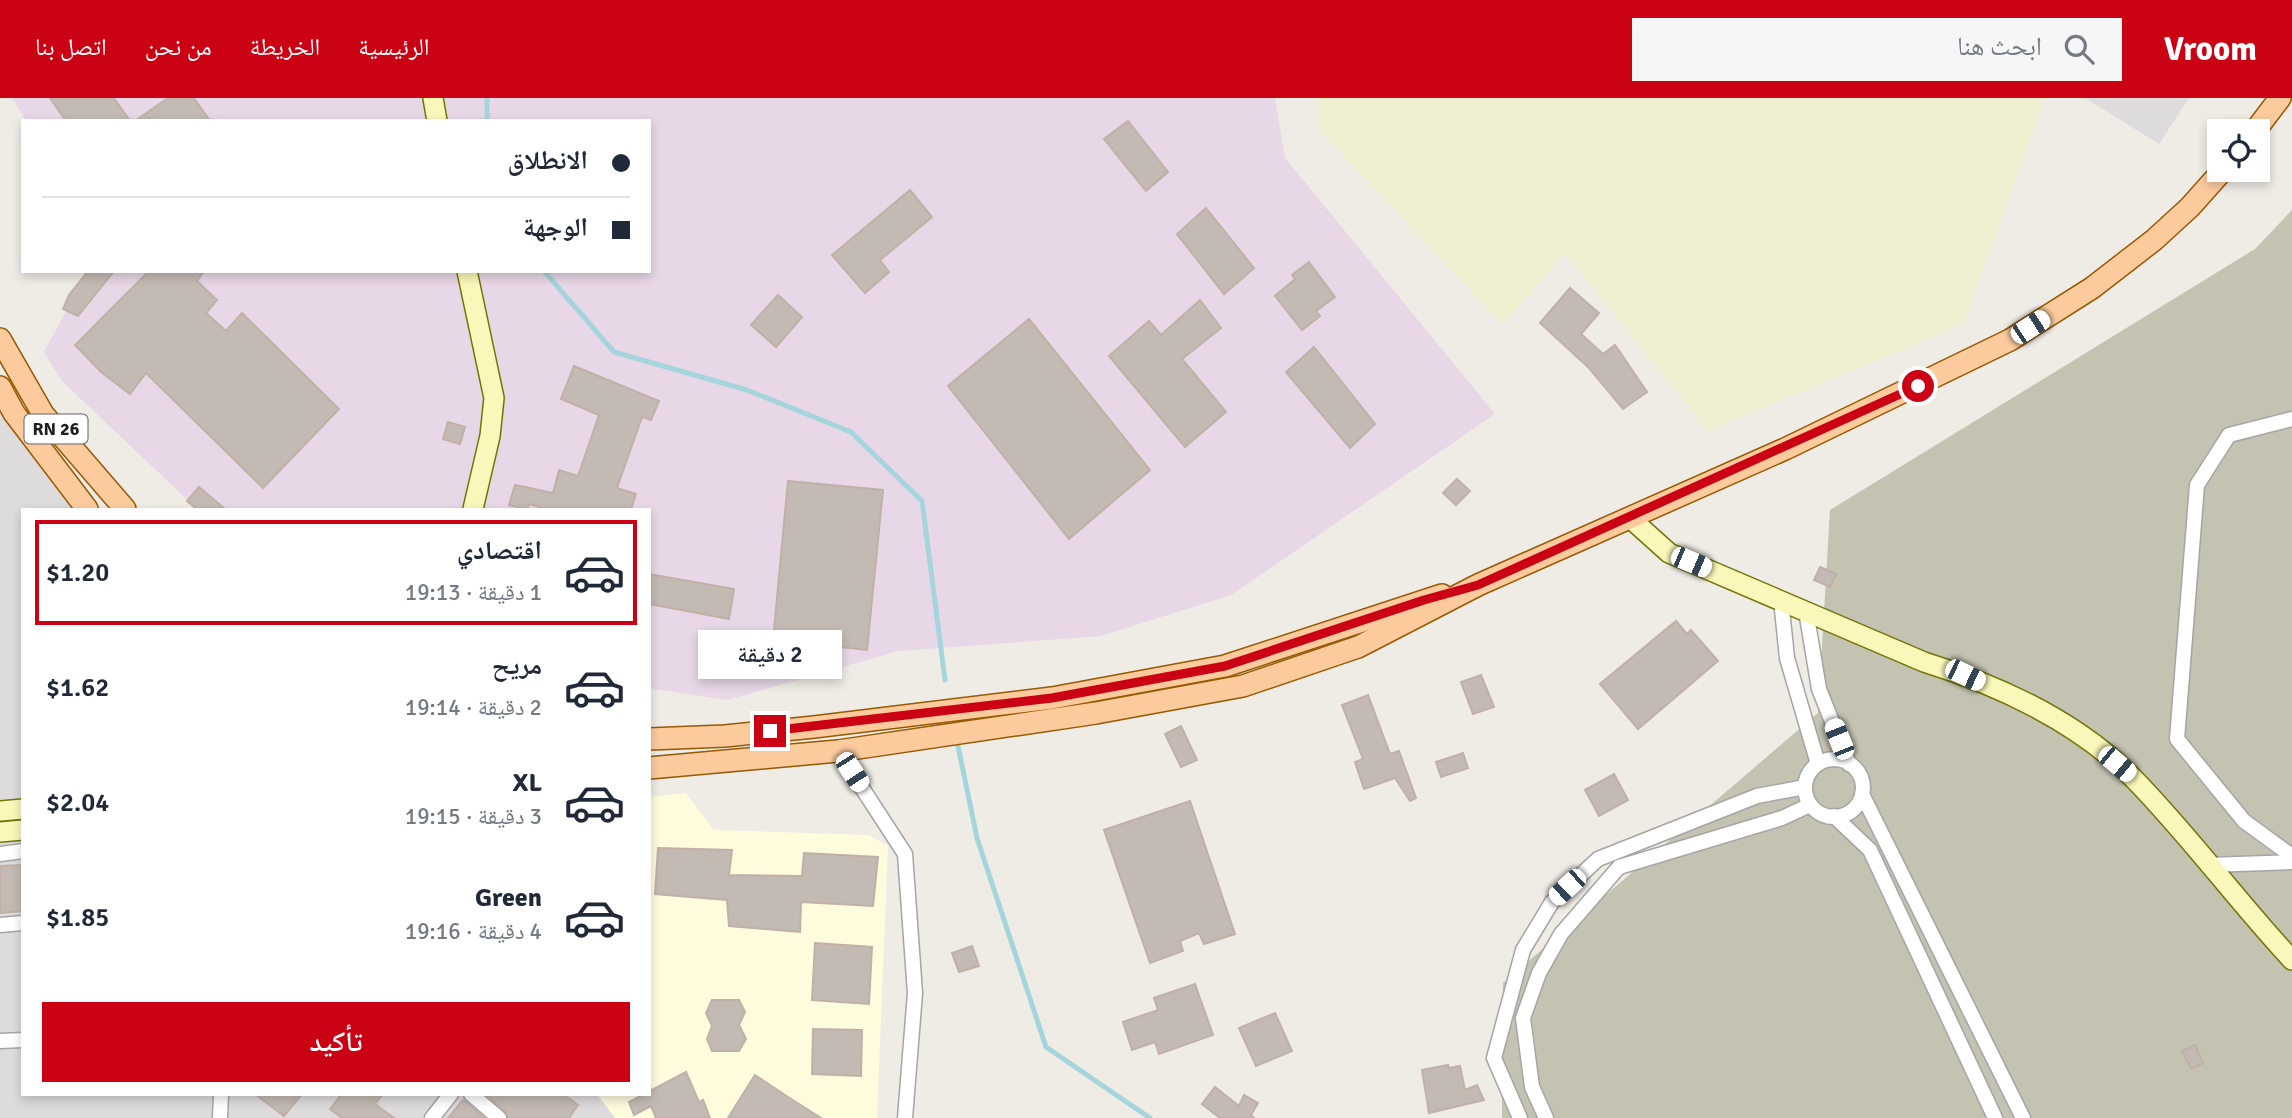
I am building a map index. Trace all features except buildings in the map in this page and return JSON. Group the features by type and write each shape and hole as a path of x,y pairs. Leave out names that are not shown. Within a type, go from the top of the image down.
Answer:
{"main road":[{"path":"2264,119 2280,98"},
{"path":"651,768 838,751 1096,713 1243,686 1381,638 1478,585 1786,449 2010,340 2092,288 2154,240 2212,182"},
{"name":"RN 26","path":"0,339 43,414 124,508"},
{"name":"RN 26","path":"0,387 30,435 86,508"},
{"path":"651,739 738,735 1052,698 1225,666 1424,600 1478,585"}],"street":[{"path":"433,98 437,119"},
{"path":"467,273 494,398 490,436 473,508"},
{"path":"2292,419 2229,435 2197,485 2177,739 2244,821 2292,856"},
{"path":"1630,518 1669,553 1924,662 1965,675 2085,737 2132,777 2292,960"},
{"path":"1781,600 1787,658 1818,764"},
{"path":"1806,611 1819,689 1849,764 1859,774 1862,794 2023,1118"},
{"path":"838,751 905,854 915,993 905,1118"},
{"path":"1849,764 1835,759 1818,764 1807,778 1805,787 1811,804 1825,815 1834,816 1852,810 1862,794"},
{"path":"1520,1118 1494,1058 1523,950 1552,902 1598,859 1757,796 1805,787"},
{"path":"1546,1118 1532,1087 1523,1018 1539,973 1560,934 1619,867 1782,818 1811,804"},
{"path":"0,811 21,809"},
{"path":"1834,816 1870,850 1995,1118"},
{"path":"0,832 21,830"},
{"path":"0,853 21,852"},
{"path":"2209,865 2292,862"},
{"path":"0,925 21,923"},
{"path":"0,1041 21,1040"},
{"path":"220,1118 221,1096"},
{"path":"432,1118 449,1096"},
{"path":"473,1096 499,1118"}],"shaded area":[{"path":"12,98 1275,98 1285,158 1495,414 1231,595 1101,636 898,651 727,700 651,688 651,508 196,508 62,381 44,352 87,273 651,273 651,119 25,119"},
{"path":"2085,98 2189,98 2159,144"},
{"path":"2292,210 2292,1118 1502,1118 1503,983 1818,713 1830,510 2255,249"},
{"path":"0,389 86,508 21,508 21,1096 598,1096 615,1118 0,1118"},
{"path":"686,793 714,830 869,835 888,846 877,1118 615,1118 598,1096 651,1096 651,797"}],"green space":[{"path":"1318,98 2045,98 1964,324 1708,431 1565,253 1503,325 1319,130"}],"waterway":[{"path":"487,98 487,119"},
{"path":"546,273 614,352 747,390 851,432 922,501 945,680"},
{"path":"958,746 977,838 1046,1047 1150,1118"}],"route":[{"path":"770,731 1052,698 1225,666 1424,600 1478,585 1786,449 1918,386"}]}
